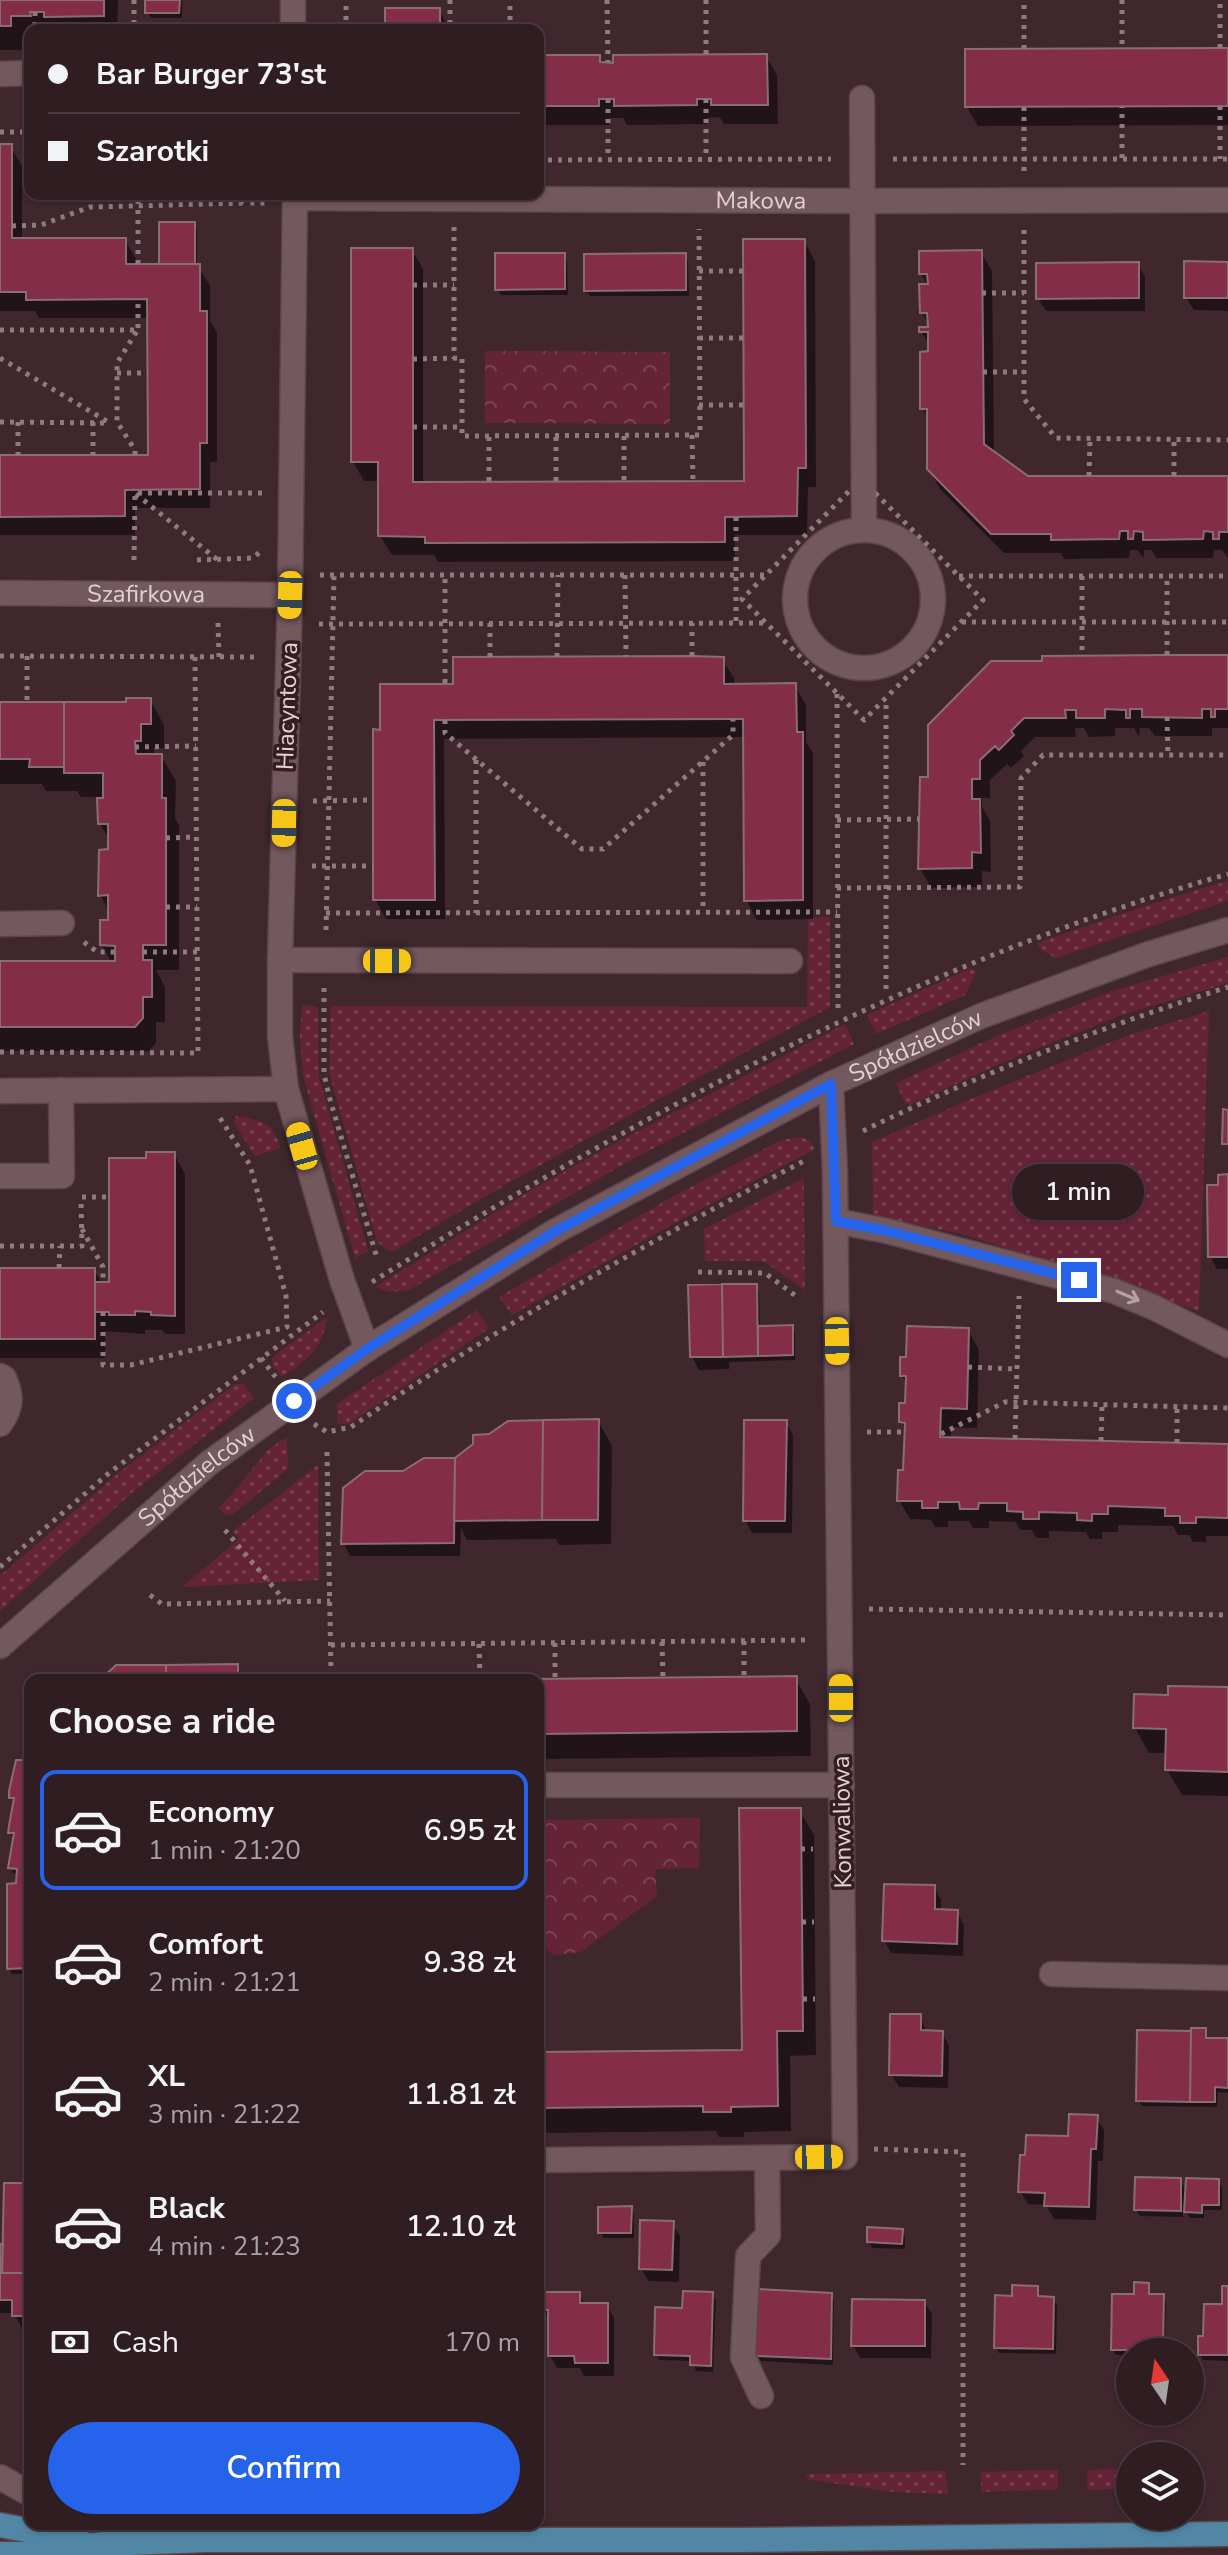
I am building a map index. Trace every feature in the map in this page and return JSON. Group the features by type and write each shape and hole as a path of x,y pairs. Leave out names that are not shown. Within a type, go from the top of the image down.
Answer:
{"main road":[{"path":"0,2525 24,2529"},
{"path":"28,2530 105,2544"},
{"path":"0,2554 105,2544 206,2540 395,2547 1228,2534"},
{"path":"65,2555 105,2544"}],"street":[{"path":"293,0 293,24"},
{"path":"0,74 24,73"},
{"path":"862,98 864,530"},
{"name":"Makowa","path":"544,199 1228,200"},
{"name":"Hiacyntowa","path":"295,200 280,1036 286,1089 338,1268 367,1349"},
{"path":"864,530 903,541 916,553 932,583 933,601 931,618 914,647 900,658 867,668 850,667 819,651 799,623 795,606 800,572 810,557 837,536 864,530"},
{"name":"Szafirkowa","path":"0,593 290,585"},
{"path":"0,924 62,923"},
{"name":"Spółdzielców","path":"0,1646 209,1463 367,1349 554,1232 831,1084 981,1016 1146,955 1228,930"},
{"path":"280,960 790,961"},
{"name":"Konwaliowa","path":"831,1084 836,1221 845,2148"},
{"path":"0,1091 286,1089"},
{"path":"0,1176 62,1176 61,1090"},
{"path":"836,1221 1114,1291 1228,1345"},
{"path":"0,1376 4,1378 11,1395 8,1413 0,1424"},
{"path":"544,1785 842,1785"},
{"path":"1052,1974 1228,1978"},
{"path":"544,2160 845,2157 845,2148"},
{"path":"761,2396 743,2357 748,2256 768,2235 767,2158"},
{"path":"0,2477 24,2491"},
{"path":"168,2530 206,2540"}],"path":[{"path":"134,0 134,24"},
{"path":"346,0 346,24"},
{"path":"450,0 450,24"},
{"path":"510,0 510,24"},
{"path":"607,0 608,62"},
{"path":"706,0 706,54"},
{"path":"1024,0 1024,49"},
{"path":"1122,0 1122,48"},
{"path":"1220,0 1220,48"},
{"path":"35,12 35,24"},
{"path":"608,99 608,159"},
{"path":"706,99 706,159"},
{"path":"1220,106 1220,159"},
{"path":"1024,107 1024,399 1056,438 1228,440"},
{"path":"1122,107 1122,158"},
{"path":"0,132 24,132"},
{"path":"138,200 138,264"},
{"path":"242,200 247,203"},
{"path":"454,200 454,359"},
{"path":"413,359 462,358 462,436 700,435 699,200"},
{"path":"12,226 41,225 90,207 266,203 266,218"},
{"path":"699,271 743,271"},
{"path":"413,285 454,285"},
{"path":"982,293 1024,293"},
{"path":"114,422 117,363 138,330 138,299"},
{"path":"0,330 138,330"},
{"path":"699,338 743,338"},
{"path":"0,358 114,422 135,450 135,455"},
{"path":"983,372 1024,372"},
{"path":"117,373 148,373"},
{"path":"699,405 743,405"},
{"path":"0,422 114,422"},
{"path":"18,422 18,455"},
{"path":"93,422 93,455"},
{"path":"413,427 462,427"},
{"path":"692,435 693,481"},
{"path":"489,436 489,481"},
{"path":"556,436 556,481"},
{"path":"624,436 624,481"},
{"path":"1089,476 1090,439"},
{"path":"1174,440 1174,476"},
{"path":"264,478 264,507"},
{"path":"861,479 983,600 864,720 742,599 767,575 861,479"},
{"path":"135,491 264,493"},
{"path":"135,491 219,560"},
{"path":"135,491 134,560 148,560"},
{"path":"736,517 736,623"},
{"path":"190,560 253,558 265,548"},
{"path":"334,575 324,1074 377,1258"},
{"path":"290,585 334,575 767,575"},
{"path":"445,575 445,683"},
{"path":"557,657 558,575"},
{"path":"625,575 626,657"},
{"path":"959,576 1228,576"},
{"path":"1082,576 1082,656"},
{"path":"1167,576 1167,655"},
{"path":"962,622 1228,622"},
{"path":"289,623 766,623"},
{"path":"490,623 490,657"},
{"path":"692,623 692,656"},
{"path":"0,656 288,657"},
{"path":"27,656 27,702"},
{"path":"195,657 198,1052"},
{"path":"837,693 838,1011"},
{"path":"886,699 886,989"},
{"path":"1167,717 1168,756"},
{"path":"445,720 445,733 582,849 603,849 733,735 733,719"},
{"path":"135,747 196,746"},
{"path":"837,888 1020,887 1021,778 1043,755 1228,755"},
{"path":"476,759 476,913"},
{"path":"703,761 703,913"},
{"path":"284,801 373,800"},
{"path":"837,820 919,819"},
{"path":"166,838 196,837"},
{"path":"283,867 373,866"},
{"path":"166,907 197,907"},
{"path":"326,913 837,912"},
{"path":"143,952 197,952"},
{"path":"261,1358 311,1422 327,1432 351,1427 572,1287 678,1226 834,1146 1008,1066 1131,1019 1228,987"},
{"path":"103,1365 131,1365 287,1327 286,1296 250,1165 216,1112"},
{"path":"0,1246 82,1246 81,1183"},
{"path":"81,1197 109,1197"},
{"path":"81,1228 103,1267 103,1282"},
{"path":"59,1268 60,1246"},
{"path":"1015,1439 1020,1265"},
{"path":"698,1272 765,1273 796,1296"},
{"path":"96,1373 103,1365 103,1312"},
{"path":"968,1367 1017,1369"},
{"path":"941,1434 1005,1402 1228,1408"},
{"path":"1101,1441 1102,1405"},
{"path":"1177,1406 1177,1443"},
{"path":"327,1452 331,1674"},
{"path":"225,1530 285,1601"},
{"path":"150,1595 162,1604 330,1601"},
{"path":"840,1608 1228,1615"},
{"path":"331,1645 840,1640"},
{"path":"744,1641 744,1677"},
{"path":"662,1642 663,1678"},
{"path":"555,1643 555,1679"},
{"path":"479,1644 480,1674"},
{"path":"845,2148 963,2152 963,2465"}],"green space":[{"path":"485,351 670,352 670,424 485,423"},
{"path":"1228,881 1228,901 1056,958 1039,949 1037,943"},
{"path":"830,917 830,1007 554,1157 392,1252 377,1242 329,1072 331,1006 807,1007 808,918"},
{"path":"1228,957 1228,983 1122,1015 1006,1061 910,1105 905,1103 896,1083 997,1036 1112,991"},
{"path":"971,968 976,972 965,995 876,1034 867,1015"},
{"path":"302,1005 318,1007 319,1077 368,1251 355,1258 303,1076 300,1037"},
{"path":"1209,1011 1199,1311 962,1234 873,1216 872,1142 1126,1036"},
{"path":"845,1024 854,1044 629,1161 409,1290 389,1292 375,1287 533,1189"},
{"path":"236,1116 252,1119 270,1128 280,1148 255,1156 234,1123"},
{"path":"800,1137 810,1141 815,1149 682,1219 512,1315 499,1297 672,1197 781,1140"},
{"path":"804,1178 805,1290 763,1261 705,1261 704,1229"},
{"path":"477,1310 489,1328 350,1423 337,1424 337,1404"},
{"path":"328,1317 321,1339 312,1353 282,1377 273,1366 272,1359"},
{"path":"235,1384 244,1384 254,1398 134,1491 0,1611 0,1576 116,1475"},
{"path":"287,1437 288,1469 232,1515 219,1509 270,1448"},
{"path":"318,1465 319,1580 182,1587 239,1539 233,1531"},
{"path":"700,1818 699,1868 655,1869 657,1896 581,1952 554,1955 544,1948 544,1820"},
{"path":"1116,2469 1116,2489 1087,2490 1087,2470"},
{"path":"1058,2470 1058,2489 981,2492 981,2472"},
{"path":"945,2471 948,2494 893,2492 806,2479 807,2474"}],"building":[{"path":"0,0 104,0 104,16 44,17 44,12 30,12 31,16 11,16 11,26 0,26"},
{"path":"145,0 180,0 179,13 145,13"},
{"path":"385,8 440,8 440,24 385,24"},
{"path":"1228,48 1228,106 965,107 965,49"},
{"path":"767,54 768,105 711,105 711,99 697,99 697,105 614,106 614,99 599,99 599,106 544,106 544,55 600,55 600,62 613,63 613,55"},
{"path":"0,144 12,144 12,238 126,238 126,264 200,264 200,311 207,311 207,443 200,443 200,489 125,490 125,516 0,517 0,455 148,455 147,299 26,300 26,292 0,292"},
{"path":"159,222 195,222 195,264 159,264"},
{"path":"743,239 805,239 806,468 798,468 797,516 725,517 725,542 425,543 425,537 378,536 378,462 351,462 351,248 413,248 413,482 744,481"},
{"path":"982,250 984,444 1028,476 1228,476 1228,532 1219,532 1219,539 1213,539 1213,532 1204,531 1203,539 1143,540 1143,532 1134,531 1133,539 1128,539 1128,531 1120,531 1119,539 1051,540 1051,534 991,534 927,469 927,409 920,409 920,352 928,351 928,332 919,332 919,327 928,327 927,313 920,313 919,284 928,284 927,274 919,274 919,251"},
{"path":"495,253 565,253 565,289 495,290"},
{"path":"686,253 686,290 584,291 584,254"},
{"path":"1184,261 1228,262 1228,298 1184,298"},
{"path":"1139,262 1139,298 1036,299 1036,263"},
{"path":"1228,655 1228,709 1215,709 1215,717 1211,717 1211,709 1202,709 1202,718 1142,717 1142,709 1130,709 1130,718 1126,718 1126,710 1105,709 1105,718 1076,718 1076,710 1065,710 1066,718 1024,718 1011,731 1014,735 999,750 995,746 980,760 980,779 972,779 972,799 980,799 981,853 972,852 972,868 918,869 920,777 928,777 928,725 991,661 1042,661 1042,656"},
{"path":"453,657 724,657 724,684 796,683 797,732 803,732 803,900 744,901 743,719 733,719 434,720 435,900 373,900 373,729 380,730 380,684 453,684"},
{"path":"126,698 151,698 151,724 141,724 141,741 135,741 136,754 162,754 162,798 166,798 166,945 143,945 143,960 152,960 152,997 143,997 143,1018 135,1027 0,1027 0,961 115,961 115,946 100,945 100,920 108,920 108,895 98,896 99,850 108,849 108,824 98,824 97,798 103,798 103,773 64,773 64,702 126,702"},
{"path":"0,702 64,702 64,767 29,767 30,759 0,759"},
{"path":"1223,1109 1228,1110 1228,1144 1222,1144"},
{"path":"146,1152 175,1152 175,1316 135,1311 135,1315 95,1312 95,1282 109,1282 109,1158 146,1158"},
{"path":"1228,1174 1228,1257 1208,1257 1207,1185 1218,1185 1218,1175"},
{"path":"0,1268 95,1268 95,1339 0,1339"},
{"path":"722,1284 723,1357 690,1357 688,1285"},
{"path":"722,1284 757,1284 758,1356 723,1357"},
{"path":"793,1325 793,1355 758,1356 758,1326"},
{"path":"907,1326 969,1328 967,1409 941,1408 940,1437 1228,1444 1228,1518 1196,1517 1196,1523 1180,1523 1180,1516 1165,1516 1165,1508 1108,1506 1108,1514 1092,1514 1092,1521 1077,1520 1077,1513 1039,1512 1039,1519 1023,1519 1023,1512 1007,1511 1007,1503 979,1503 978,1509 960,1509 959,1502 938,1502 938,1508 922,1508 922,1501 897,1501 898,1470 903,1470 905,1423 899,1422 899,1403 905,1403 906,1376 900,1376 900,1357 906,1357"},
{"path":"599,1419 598,1520 542,1520 543,1420"},
{"path":"543,1420 542,1520 454,1521 455,1458 473,1444 473,1435 489,1434 508,1421"},
{"path":"744,1420 787,1420 785,1521 743,1521"},
{"path":"424,1458 455,1458 454,1543 341,1544 343,1488 365,1471 403,1471"},
{"path":"238,1664 238,1674 166,1674 166,1665"},
{"path":"116,1665 166,1665 166,1674 106,1674"},
{"path":"797,1676 797,1731 544,1734 544,1679"},
{"path":"1168,1686 1228,1687 1228,1772 1165,1770 1166,1729 1133,1728 1134,1694 1168,1695"},
{"path":"16,1760 24,1760 24,1968 7,1969 7,1884 16,1883 17,1869 8,1868 14,1833 8,1833 14,1798 9,1798"},
{"path":"739,1808 801,1808 803,2031 777,2031 778,2106 731,2107 731,2112 703,2112 703,2106 544,2108 544,2052 742,2050"},
{"path":"884,1884 935,1885 935,1909 958,1910 957,1944 882,1941"},
{"path":"890,2014 921,2014 921,2030 943,2031 942,2076 889,2075"},
{"path":"1191,2028 1206,2028 1206,2038 1228,2038 1228,2088 1215,2087 1215,2102 1190,2102"},
{"path":"1137,2030 1191,2031 1190,2102 1136,2101"},
{"path":"1069,2114 1098,2115 1096,2149 1091,2149 1089,2207 1044,2206 1045,2193 1018,2192 1020,2155 1025,2155 1026,2135 1068,2136"},
{"path":"1135,2177 1181,2178 1181,2211 1134,2210"},
{"path":"1186,2178 1219,2179 1219,2205 1202,2205 1202,2213 1184,2212"},
{"path":"4,2183 24,2183 24,2273 2,2273"},
{"path":"632,2206 631,2233 598,2233 598,2207"},
{"path":"640,2220 674,2221 672,2270 639,2269"},
{"path":"867,2227 903,2229 902,2244 867,2242"},
{"path":"0,2244 3,2244 2,2273 24,2273 24,2316 12,2316 12,2300 0,2300"},
{"path":"1134,2282 1149,2283 1149,2294 1164,2294 1163,2338 1116,2338 1116,2350 1111,2350 1112,2294 1134,2294"},
{"path":"1012,2285 1038,2286 1038,2296 1054,2297 1053,2349 994,2348 995,2295 1012,2296"},
{"path":"1222,2286 1228,2286 1228,2355 1204,2355 1204,2338 1198,2336 1203,2336 1204,2304 1222,2304"},
{"path":"757,2289 832,2293 831,2359 755,2356"},
{"path":"683,2291 713,2292 711,2366 690,2365 690,2356 654,2355 655,2307 682,2308"},
{"path":"544,2292 580,2292 580,2303 608,2303 608,2363 575,2363 574,2356 548,2356 548,2310 544,2310"},
{"path":"852,2299 925,2300 925,2346 851,2346"}],"route":[{"path":"294,1401 367,1349 554,1232 831,1084 836,1221 1079,1280"}]}
